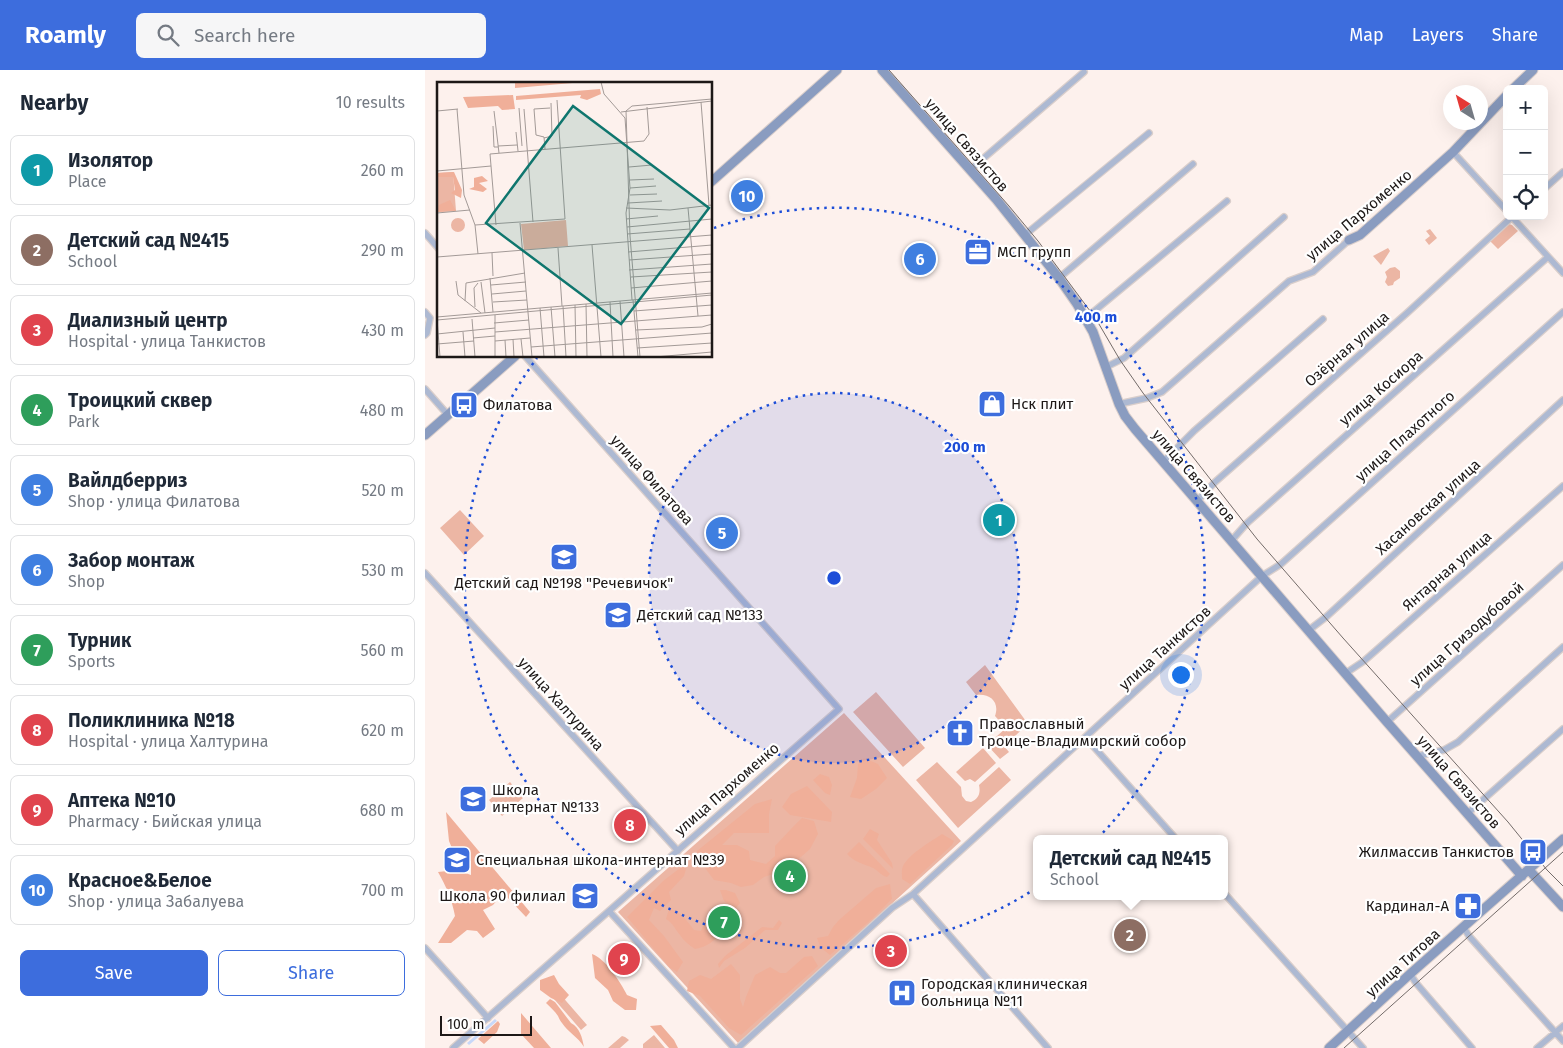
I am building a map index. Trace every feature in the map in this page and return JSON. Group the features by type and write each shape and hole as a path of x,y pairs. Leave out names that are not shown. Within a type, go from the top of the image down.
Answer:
{"street":[{"path":"713,180 837,70"},
{"name":"улица Связистов","path":"883,70 971,169 1026,234 1059,278 1086,318 1093,332 1119,404 1135,429 1387,722 1526,873 1563,907"},
{"path":"1517,85 1533,70"},
{"path":"971,169 1084,72"},
{"name":"улица Пархоменко","path":"1119,404 1147,398 1162,392 1289,281 1313,272 1349,240 1360,234 1453,152 1503,99"},
{"path":"1026,234 1149,133"},
{"path":"1453,152 1503,207"},
{"path":"1059,278 1193,164"},
{"path":"1548,185 1563,172"},
{"path":"1086,318 1227,201"},
{"path":"1106,367 1124,358 1284,217"},
{"name":"Озёрная улица","path":"1198,500 1215,482 1407,313 1509,220"},
{"path":"1515,220 1563,273"},
{"path":"425,233 437,247"},
{"name":"улица Косиора","path":"1232,540 1255,516 1548,257"},
{"path":"425,312 430,318 425,335"},
{"name":"улица Плахотного","path":"1262,576 1281,564 1563,312"},
{"path":"1164,461 1194,431 1323,319"},
{"path":"425,435 513,358"},
{"name":"улица Филатова","path":"527,358 839,709"},
{"path":"425,389 448,415"},
{"name":"Хасановская улица","path":"1309,630 1326,617 1563,400"},
{"name":"Янтарная улица","path":"1346,673 1367,658 1563,486"},
{"name":"улица Гризодубовой","path":"1387,722 1563,565"},
{"name":"улица Халтурина","path":"425,573 677,851"},
{"name":"улица Танкистов","path":"738,1048 892,908 913,894 1262,576"},
{"path":"1418,756 1444,750 1458,742 1563,648"},
{"name":"улица Пархоменко","path":"453,1048 839,709"},
{"path":"1468,812 1563,729"},
{"path":"1086,738 1172,835"},
{"name":"улица Титова","path":"1329,1048 1563,839"},
{"path":"913,894 1048,1048"},
{"path":"1228,897 1363,1048"},
{"path":"609,911 734,1048"},
{"path":"1464,928 1469,936 1563,1041"},
{"path":"425,948 488,1018"},
{"path":"1410,974 1472,1048"},
{"path":"1537,1048 1563,1026"}],"shaded area":[{"path":"1509,224 1518,231 1498,249 1490,241"},
{"path":"1430,229 1437,238 1429,245 1425,240 1430,236 1426,231"},
{"path":"1388,248 1390,251 1381,265 1373,256"},
{"path":"1395,267 1400,271 1400,278 1393,285 1388,286 1385,282 1387,277 1385,272"},
{"path":"460,510 484,536 464,555 440,528"},
{"path":"985,665 1028,724 1004,746 1009,752 1000,759 987,745 1006,728 995,716 995,703 986,695 976,695 966,682"},
{"path":"876,692 925,748 903,767 853,712"},
{"path":"844,713 961,841 738,1043 618,912"},
{"path":"983,748 996,763 975,782 970,779 965,781 956,772"},
{"path":"864,758 878,764 887,778 876,789 861,799 850,797 857,778 858,764"},
{"path":"937,762 961,787 962,796 966,801 971,802 977,798 980,791 979,785 999,767 1011,780 958,828 916,780"},
{"path":"820,774 829,777 832,785 830,795 825,793 813,780"},
{"path":"510,782 523,798 502,816 489,800"},
{"path":"807,786 832,812 831,822 790,815 782,807 791,794"},
{"path":"772,799 769,814 769,833 734,833 722,845 737,845 749,851 750,860 766,864 775,856 775,846 802,818 814,821 818,834 810,849 779,872 764,877 753,885 741,887 714,880 699,860 697,851 755,804"},
{"path":"446,812 530,912 526,917 507,897 499,898 493,905 483,910 495,929 483,938 477,931 467,930 451,943 438,943 455,916 448,893 438,872 457,870 471,875 471,861 454,853 449,841"},
{"path":"870,829 879,834 877,840 892,863 893,869 863,839"},
{"path":"942,834 954,841 952,845 910,884 902,879 902,868 907,860"},
{"path":"859,842 890,874 887,877 873,868 856,861 847,854"},
{"path":"688,862 684,876 669,892 671,900 660,911 654,908 649,920 664,936 683,962 677,972 669,967 627,917 663,881"},
{"path":"890,884 892,899 873,918 830,955 820,947 817,938 828,936 839,920 876,888"},
{"path":"720,890 735,893 740,903 735,909 724,901"},
{"path":"669,909 680,914 694,930 701,931 708,920 721,916 722,931 710,943 695,949 685,941 666,919"},
{"path":"779,920 782,923 778,930 765,930 745,948 724,961 719,968 718,964 725,956 762,927 773,928"},
{"path":"592,954 602,960 617,978 627,995 637,999 636,1010 625,1010 613,1001 608,990 595,978"},
{"path":"812,956 818,966 741,1035 729,1028 700,996 687,991 689,981 700,975 711,979 731,964 740,975 740,999 743,1007 755,975 770,967 780,973 786,973 804,957"},
{"path":"554,975 569,995 562,1003 540,990 540,980"},
{"path":"560,994 587,1025 581,1030 554,999"},
{"path":"550,999 555,1002 571,1023 579,1030 584,1047 546,1003"},
{"path":"521,1013 551,1048 534,1048 521,1034"},
{"path":"498,1021 500,1024 497,1032 484,1044 478,1039"},
{"path":"661,1025 674,1040 678,1048 669,1048 650,1026"},
{"path":"654,1035 665,1048 643,1048 643,1044"},
{"path":"622,1036 629,1040 620,1048 608,1048"}],"water":[{"path":"495,1019 497,1021 469,1045 467,1043"}],"tram line":[{"path":"889,70 1038,241 1096,319 1120,360 1143,393 1257,539 1563,886"},
{"path":"1344,1048 1563,852"}],"place":[{"name":"Красное&Белое","path":"747,196"},
{"name":"МСП групп","path":"978,252"},
{"name":"Забор монтаж","path":"920,259"},
{"name":"Нск плит","path":"992,404"},
{"name":"Филатова","path":"464,405"},
{"name":"Изолятор","path":"999,520"},
{"name":"Вайлдберриз","path":"722,533"},
{"name":"Детский сад №198 \"Речевичок\"","path":"564,557"},
{"name":"Детский сад №133","path":"618,615"},
{"name":"Православный Троице-Владимирский собор","path":"960,733"},
{"name":"Школа интернат №133","path":"473,799"},
{"name":"Поликлиника №18","path":"630,825"},
{"name":"Жилмассив Танкистов","path":"1533,852"},
{"name":"Специальная школа-интернат №39","path":"457,860"},
{"name":"Троицкий сквер","path":"790,876"},
{"name":"Школа 90 филиал","path":"585,896"},
{"name":"Кардинал-А","path":"1468,906"},
{"name":"Турник","path":"724,922"},
{"name":"Детский сад №415","path":"1130,935"},
{"name":"Диализный центр","path":"891,951"},
{"name":"Аптека №10","path":"624,959"},
{"name":"Городская клиническая больница №11","path":"902,993"}]}
